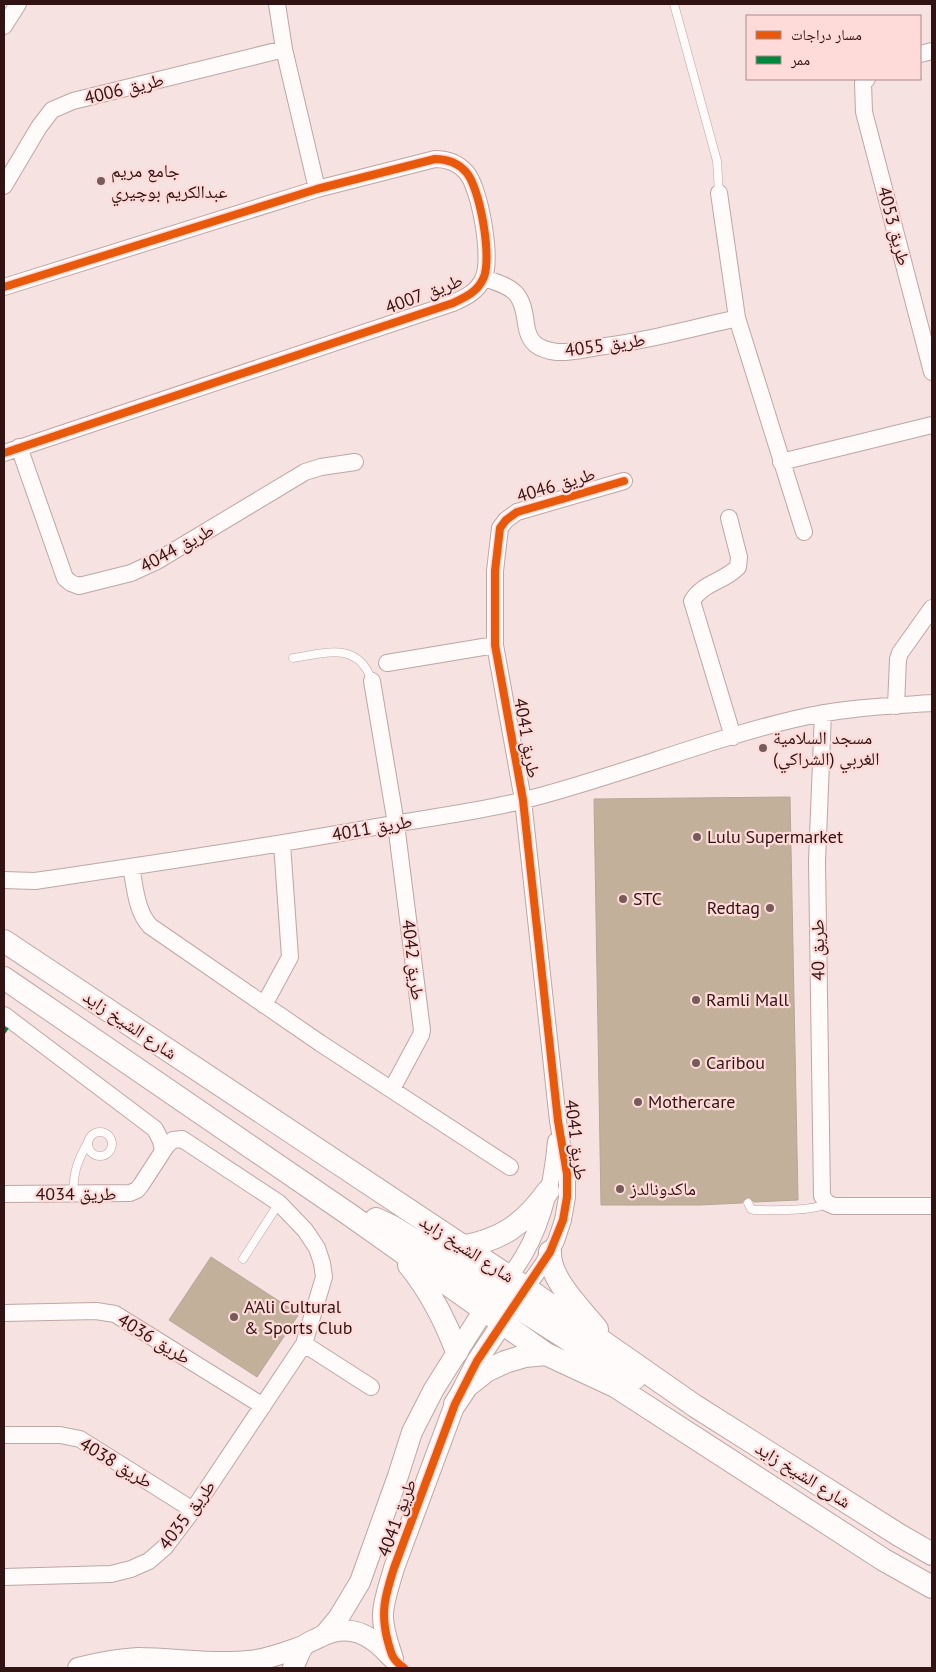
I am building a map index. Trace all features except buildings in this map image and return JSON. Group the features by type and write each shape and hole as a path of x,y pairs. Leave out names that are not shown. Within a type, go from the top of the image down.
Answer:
{"main road":[{"name":"شارع الشيخ زايد","path":"4,941 461,1246 509,1297 546,1354 615,1386 884,1560 932,1587"},
{"name":"شارع الشيخ زايد","path":"4,978 350,1215 483,1310 509,1297"},
{"path":"461,1246 479,1244 495,1239 508,1231 530,1214 548,1191"},
{"path":"350,1215 372,1218 393,1227 509,1297 604,1363 674,1392"},
{"path":"393,1245 429,1292 446,1323 457,1352"},
{"path":"550,1252 551,1267 613,1350"},
{"name":"شارع الشيخ زايد","path":"509,1297 613,1350 674,1392 932,1554"},
{"path":"455,1404 467,1386 486,1371 525,1356 546,1354"}],"street":[{"path":"4,26 18,4"},
{"path":"277,4 284,50 317,189"},
{"name":"طريق 4006","path":"4,186 39,127 52,110 73,101 284,50"},
{"name":"طريق 4053","path":"865,80 863,83 864,112 932,372"},
{"name":"طريق 4007","path":"4,288 317,189 428,159 443,159 459,165 472,180 478,201 487,259 487,269 484,278 473,293 453,303 11,450"},
{"path":"720,193 737,318 804,532"},
{"name":"طريق 4055","path":"484,278 502,284 513,290 521,298 528,333 535,344 546,350 570,351 624,344 737,318"},
{"path":"781,462 932,425"},
{"name":"طريق 4044","path":"11,450 65,578 79,586 131,573 157,561 306,472 321,467 355,462"},
{"name":"طريق 4046","path":"495,645 495,571 500,528 506,520 517,512 624,480"},
{"path":"729,518 739,557 738,567 731,574 696,593 692,601 733,736"},
{"path":"896,706 898,659 900,653 932,608"},
{"path":"387,662 495,645"},
{"name":"طريق 4041","path":"495,645 523,800 558,1121 567,1174 567,1197 563,1220 550,1252 509,1297"},
{"name":"طريق 4042","path":"372,681 396,824 422,1030 392,1089"},
{"name":"طريق 4011","path":"4,880 35,881 282,844 463,813 523,800 631,769 767,726 823,713 861,708 932,703"},
{"name":"طريق 40","path":"823,713 817,861 821,1188 822,1196 827,1203"},
{"path":"264,1006 290,957 282,844"},
{"path":"131,866 140,909 150,926 264,1006 510,1167"},
{"path":"4,1015 148,1124 155,1130 161,1141 163,1151"},
{"name":"طريق 4041","path":"397,1665 384,1628 383,1614 394,1568 455,1404 509,1297 536,1232 552,1174 558,1121"},
{"name":"طريق 4034","path":"4,1194 130,1194 141,1185 170,1142 182,1139"},
{"name":"طريق 4035","path":"4,1577 111,1574 131,1570 149,1561 165,1547 193,1510 304,1344 324,1277 317,1248 305,1230 279,1203 182,1139"},
{"path":"827,1203 843,1206 932,1206"},
{"name":"طريق 4041","path":"325,1634 339,1617 360,1582 412,1432 434,1389 483,1310"},
{"name":"طريق 4036","path":"4,1313 96,1311 114,1314 263,1406"},
{"path":"304,1344 371,1387"},
{"name":"طريق 4038","path":"4,1435 60,1435 80,1438 193,1510"},
{"path":"78,1668 115,1660 137,1658 202,1662 249,1661 270,1657 304,1646 325,1634 338,1630 353,1631 366,1635 380,1645 397,1665"},
{"path":"293,1668 304,1646"}],"lane":[{"path":"674,4 717,160 720,193"},
{"path":"293,658 328,652 347,653 364,664 372,681"},
{"path":"74,1194 76,1165 89,1140"},
{"path":"243,1259 279,1203"},
{"path":"748,1203 751,1209 754,1210 813,1209 827,1203"}],"cycle path":[{"path":"4,287 317,189 435,159 456,164 466,172 471,180 484,224 486,241 486,270 481,284 467,296 453,303 4,453"},
{"path":"404,1668 395,1660 392,1654 384,1622 386,1596 394,1568 455,1404 477,1361 550,1252 563,1220 567,1197 567,1174 558,1121 523,800 495,645 495,571 500,528 506,520 517,512 624,481"}],"place":[{"name":"جامع مريم عبدالكريم بوچيري","path":"101,181"},
{"name":"مسجد السلامية الغربي (الشراكي)","path":"763,748"},
{"name":"Lulu Supermarket","path":"697,837"},
{"name":"STC","path":"623,899"},
{"name":"Redtag","path":"770,908"},
{"name":"Ramli Mall","path":"696,1000"},
{"name":"Caribou","path":"696,1063"},
{"name":"Mothercare","path":"638,1102"},
{"name":"ماكدونالدز","path":"620,1189"},
{"name":"A'Ali Cultural & Sports Club","path":"234,1317"}]}
